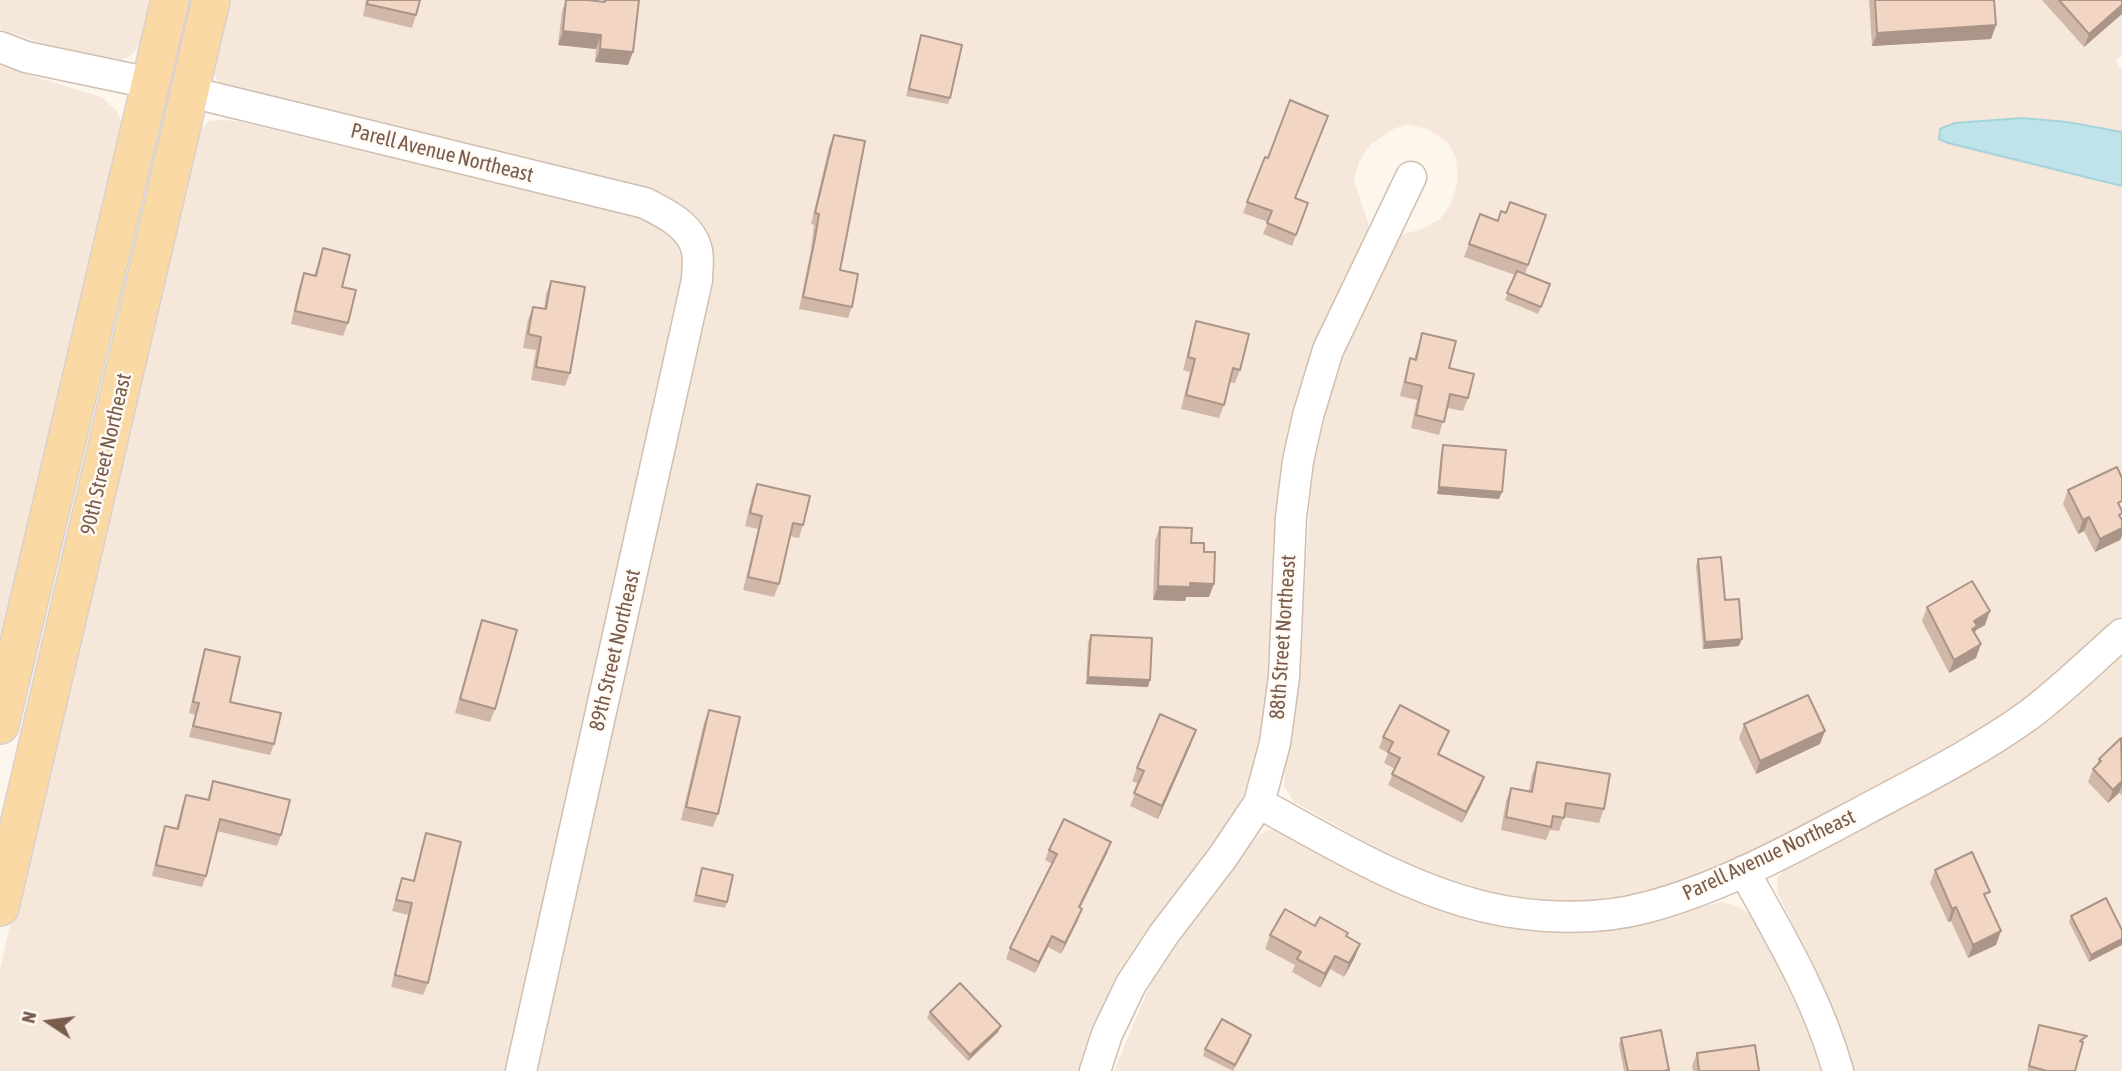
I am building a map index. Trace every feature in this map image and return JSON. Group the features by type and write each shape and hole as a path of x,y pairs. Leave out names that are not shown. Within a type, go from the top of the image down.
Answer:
{"main road":[{"name":"90th Street Northeast","path":"0,725 170,0"},
{"name":"90th Street Northeast","path":"0,907 211,0"}],"street":[{"path":"0,47 26,57 150,83"},
{"name":"Parell Avenue Northeast","path":"190,92 645,203 670,216 687,231"},
{"name":"88th Street Northeast","path":"1095,1071 1107,1034 1131,984 1259,803 1275,744 1284,677 1291,517 1298,461 1328,350 1410,177"},
{"name":"89th Street Northeast","path":"521,1071 697,280 697,251 687,231"},
{"name":"Parell Avenue Northeast","path":"1259,803 1379,870 1485,907 1533,914 1588,916 1647,908 1711,886 1805,842 1975,752 2028,716 2122,634"},
{"path":"1744,871 1802,975 1838,1071"}],"shaded area":[{"path":"0,0 151,0 140,45 130,56 116,62 88,59 0,29"},
{"path":"221,0 2122,0 2122,54 2115,61 2122,70 2122,132 2067,122 1940,139 2122,186 2122,615 2099,633 2049,682 2010,712 1929,763 1693,880 1636,894 1571,902 1499,895 1410,867 1294,802 1284,786 1285,767 1298,687 1313,457 1322,411 1337,367 1394,244 1401,235 1425,228 1440,219 1451,203 1458,181 1456,158 1448,142 1427,129 1408,125 1395,128 1370,145 1359,162 1354,180 1368,223 1368,232 1341,296 1269,697 1257,754 1245,793 1220,834 1144,935 1108,1000 1082,1071 535,1071 713,284 709,242 691,215 221,86 211,69"},
{"path":"0,66 101,97 116,110 122,122 122,136 0,663"},
{"path":"225,120 643,218 665,232 680,246 686,269 506,1071 0,1071 0,969 191,138 209,121"},
{"path":"2122,655 2122,1071 1852,1071 1832,1008 1778,894 1777,879 1786,867 1923,797 2036,730"},
{"path":"1267,830 1277,830 1425,904 1480,923 1525,929 1625,925 1722,902 1738,906 1751,915 1761,928 1791,995 1810,1029 1823,1071 1114,1071 1150,985 1177,940 1218,890 1254,839"}],"water":[{"path":"2023,118 2067,122 2122,132 2122,186 1939,139 1940,129 1955,123"}],"building":[{"path":"368,0 420,0 416,15 367,4"},
{"path":"566,0 639,0 633,52 600,49 601,35 563,31"},
{"path":"1875,0 1994,0 1996,25 1877,33"},
{"path":"2059,0 2122,0 2122,5 2089,34"},
{"path":"921,35 962,45 950,98 909,89"},
{"path":"1290,100 1328,116 1295,198 1308,203 1296,235 1267,223 1272,211 1247,202 1265,157 1268,158"},
{"path":"834,135 865,141 840,270 858,274 852,307 803,297 819,214 815,213"},
{"path":"1510,202 1546,215 1528,265 1469,244 1480,214 1498,221 1501,211 1506,213"},
{"path":"323,248 350,255 342,287 356,290 348,323 295,311 304,273 316,276"},
{"path":"1517,271 1550,284 1541,307 1507,293"},
{"path":"551,281 585,287 570,373 536,367 541,337 528,334 533,307 546,309"},
{"path":"1196,321 1249,334 1240,370 1233,368 1224,405 1186,395 1195,359 1188,357"},
{"path":"1422,333 1456,341 1449,368 1474,374 1468,398 1450,394 1444,422 1416,415 1422,386 1405,382 1410,358 1416,360"},
{"path":"1443,445 1506,450 1502,492 1439,487"},
{"path":"2117,467 2122,478 2122,501 2118,503 2122,511 2119,515 2122,528 2100,539 2089,517 2083,520 2068,490"},
{"path":"757,484 810,496 803,525 793,523 779,584 748,577 762,516 750,513"},
{"path":"1160,527 1192,528 1191,543 1204,543 1204,552 1215,552 1214,584 1190,583 1190,587 1158,586"},
{"path":"1721,557 1725,600 1739,599 1742,639 1705,642 1698,559"},
{"path":"1972,581 1990,611 1974,621 1977,626 1972,629 1981,644 1954,660 1927,607"},
{"path":"482,620 517,630 495,709 460,699"},
{"path":"1091,635 1152,638 1150,680 1088,677"},
{"path":"205,649 240,657 230,702 281,713 274,744 193,726 199,703 193,702"},
{"path":"1808,695 1825,731 1760,761 1744,724"},
{"path":"1400,705 1449,731 1438,754 1484,777 1466,812 1392,774 1400,758 1388,752 1393,742 1383,737"},
{"path":"709,710 740,717 718,814 686,807"},
{"path":"1160,714 1196,730 1162,806 1134,793 1144,771 1137,768"},
{"path":"2121,738 2122,781 2113,790 2093,769 2101,761 2099,759"},
{"path":"1537,762 1610,774 1604,809 1566,803 1564,818 1553,816 1551,827 1506,817 1511,788 1532,792"},
{"path":"213,781 290,800 281,835 220,819 206,876 156,865 165,826 178,829 186,795 209,800"},
{"path":"1064,819 1111,842 1079,907 1082,909 1065,943 1052,936 1039,962 1010,948 1057,854 1049,850"},
{"path":"426,833 461,842 428,983 395,975 412,903 396,900 402,878 414,881"},
{"path":"1972,852 1990,892 1984,894 2001,931 1973,945 1956,907 1952,909 1935,870"},
{"path":"702,868 733,875 727,902 696,895"},
{"path":"2106,898 2122,930 2122,939 2091,955 2071,916"},
{"path":"1285,909 1315,926 1320,917 1348,933 1346,936 1360,944 1349,963 1335,956 1325,974 1297,959 1301,952 1270,935"},
{"path":"960,983 1001,1026 970,1055 930,1012"},
{"path":"1222,1019 1251,1035 1235,1065 1205,1049"},
{"path":"2039,1025 2087,1036 2080,1041 2083,1042 2075,1071 2047,1071 2029,1066"},
{"path":"1661,1030 1669,1070 1628,1071 1621,1038"},
{"path":"1755,1045 1759,1071 1699,1071 1697,1053"}]}
